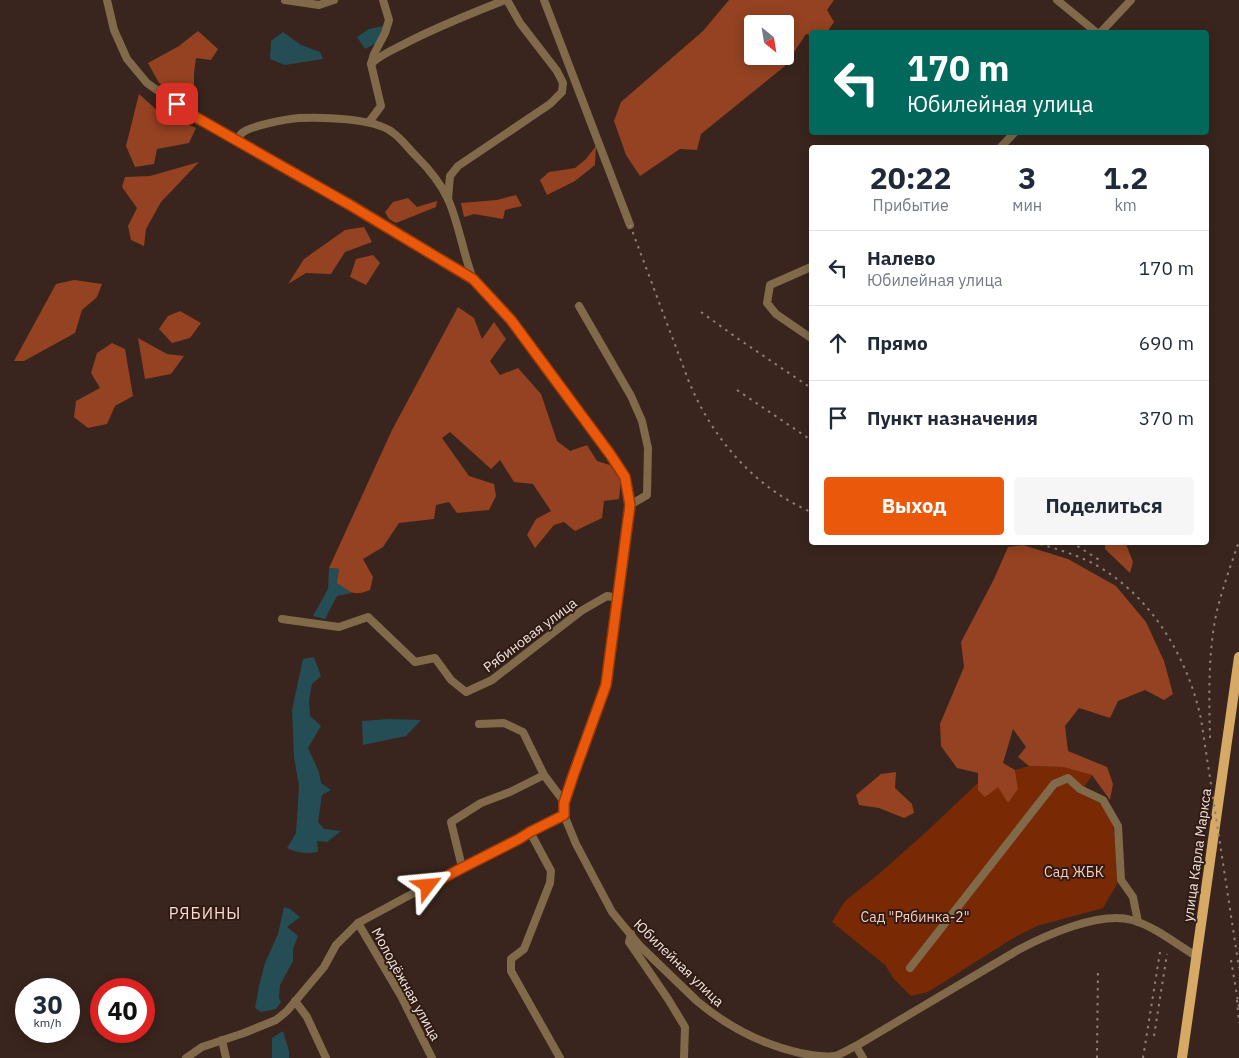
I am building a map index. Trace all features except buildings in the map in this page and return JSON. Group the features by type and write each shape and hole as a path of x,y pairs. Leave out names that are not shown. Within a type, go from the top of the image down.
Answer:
{"main road":[{"name":"улица Карла Маркса","path":"1182,1058 1239,657"}],"street":[{"name":"Юбилейная улица","path":"107,0 114,30 127,59 147,83 192,115 350,205 473,279 511,320 625,477 630,505 606,685 564,803 564,815 576,844 612,912 649,955 707,1009 753,1038 793,1051 818,1056 837,1055 856,1046 1036,940 1090,922 1121,918 1138,922 1196,956"},
{"path":"285,0 319,5 334,0"},
{"path":"370,122 382,106 371,64 374,54 386,32 389,20 384,0"},
{"path":"371,64 378,58 421,36 466,15 506,0 520,23 557,71 563,83 562,92 550,104 458,166 450,176 448,199"},
{"path":"544,0 630,226"},
{"path":"1057,0 1094,30"},
{"path":"1103,30 1131,0"},
{"path":"237,141 242,133 274,122 297,118 370,122 391,131 436,178 448,199 473,279"},
{"path":"1003,145 1012,135"},
{"path":"809,268 770,285 767,303 776,314 809,337"},
{"path":"579,306 631,396 642,421 648,448 647,494 630,505"},
{"name":"Рябиновая улица","path":"282,619 339,627 368,617 415,662 435,658 451,680 466,692 492,680 581,611 607,596 617,598"},
{"path":"479,724 504,723 523,732 544,776 564,803"},
{"path":"462,868 451,822 481,803 544,776"},
{"path":"910,968 1054,784 1068,778 1080,789 1103,800 1118,826 1121,880 1133,897 1138,922"},
{"path":"186,1058 202,1047 276,1020 295,1002 324,967 336,945 358,923 564,815"},
{"path":"530,832 551,871 550,883 524,949 511,959 511,971 560,1058"},
{"name":"Молодёжная улица","path":"358,923 401,996 432,1058"},
{"path":"630,934 629,942 685,1027 684,1058"},
{"path":"295,1002 307,1017 326,1058"},
{"path":"222,1040 226,1058"},
{"path":"856,1046 863,1058"}],"green space":[{"name":"Сад \"Рябинка-2\"","path":"1029,766 1063,767 1092,775 1080,793 1103,805 1113,822 1117,884 1103,908 1037,926 1015,937 928,992 911,996 894,979 885,965 832,922 845,901 880,873 978,783 978,790 998,787 1018,789 1015,770"}],"shaded area":[{"path":"729,0 834,0 827,10 834,22 828,30 809,30 809,35 806,34 794,52 794,15 744,15 744,65 786,65 701,134 697,150 680,149 640,176 626,155 614,121 621,102 703,31"},
{"path":"198,31 218,49 211,60 196,58 194,91 185,98 159,83 148,63 179,46"},
{"path":"139,94 159,112 196,128 189,143 157,149 154,164 135,167 126,146"},
{"path":"596,146 595,165 575,181 547,195 540,180 549,172 575,168 586,159"},
{"path":"199,162 161,202 146,229 144,246 131,240 128,226 137,208 122,187 125,177 150,176"},
{"path":"516,195 522,206 505,210 503,219 474,214 464,217 461,203 497,200"},
{"path":"408,198 417,207 437,201 436,207 396,223 389,219 385,212 393,202"},
{"path":"364,227 372,242 345,252 331,274 306,273 288,284 304,259 345,230"},
{"path":"373,255 380,263 366,285 350,277 356,259"},
{"path":"74,280 102,284 97,297 82,310 75,333 24,361 14,361 56,284"},
{"path":"458,307 474,318 482,339 494,322 506,339 490,361 500,375 518,368 541,394 557,441 570,451 587,445 597,461 610,465 621,481 619,499 604,501 602,518 575,531 564,522 554,525 535,548 527,535 536,519 551,511 533,484 514,482 500,460 491,469 450,432 442,438 469,476 494,484 496,496 489,510 457,513 449,502 436,505 434,519 399,523 383,547 363,559 373,577 370,590 352,593 336,583 339,569 329,568 392,430"},
{"path":"180,311 201,323 190,338 172,343 159,329 168,316"},
{"path":"138,338 167,354 184,356 171,374 145,379"},
{"path":"112,343 125,349 133,396 115,406 107,424 88,428 74,417 76,401 100,388 91,373 97,353"},
{"path":"1023,545 1068,559 1116,586 1146,622 1164,661 1173,694 1164,700 1145,690 1118,701 1110,718 1079,708 1065,726 1068,751 1107,767 1113,784 1110,800 1092,775 1063,767 1029,766 1018,757 1026,747 1013,729 1003,763 1015,770 1018,789 1008,803 998,787 985,797 978,790 978,773 957,768 941,746 940,724 964,667 961,642 994,579 1008,547"},
{"path":"1105,545 1127,545 1133,562 1130,573 1105,549"},
{"path":"896,772 895,788 912,804 914,813 904,818 879,808 859,805 856,795 881,774"}],"water":[{"path":"383,26 380,41 365,49 357,37 369,29"},
{"path":"283,32 301,45 320,52 323,59 285,65 270,59 271,41"},
{"path":"329,568 339,569 337,583 352,593 337,596 325,619 313,616 328,589"},
{"path":"314,657 321,676 312,684 309,700 310,716 321,726 308,748 319,772 321,783 331,790 322,795 318,822 324,829 341,831 327,842 317,841 318,852 306,853 287,848 296,833 299,786 294,757 292,710 303,659"},
{"path":"389,719 421,720 406,736 363,745 362,721"},
{"path":"284,907 300,917 287,927 298,936 293,949 293,961 280,985 279,998 281,1002 276,1009 261,1012 255,1008 259,986 265,963 278,934"},
{"path":"283,1031 289,1051 289,1058 272,1058 272,1038"}],"railway":[{"path":"630,225 689,382 710,423 723,442 754,475 790,502 809,511"},
{"path":"701,312 809,387"},
{"path":"737,390 809,439"},
{"path":"1210,738 1209,707 1213,630 1221,596 1239,541"},
{"path":"1043,545 1094,564 1114,577 1133,593 1164,630 1187,673 1201,719 1239,968"},
{"path":"1076,545 1101,561"},
{"path":"1143,1058 1160,952"},
{"path":"1154,1036 1167,954"},
{"path":"1231,960 1239,1007"},
{"path":"1097,1058 1098,968"},
{"path":"1237,1000 1239,1023"}],"district":[{"name":"РЯБИНЫ","path":"205,913"}],"route":[{"path":"177,104 192,115 350,205 473,279 511,320 625,477 630,505 606,685 564,803 564,815 428,886"}],"park label":[{"name":"Сад ЖБК","path":"1074,872"}]}
